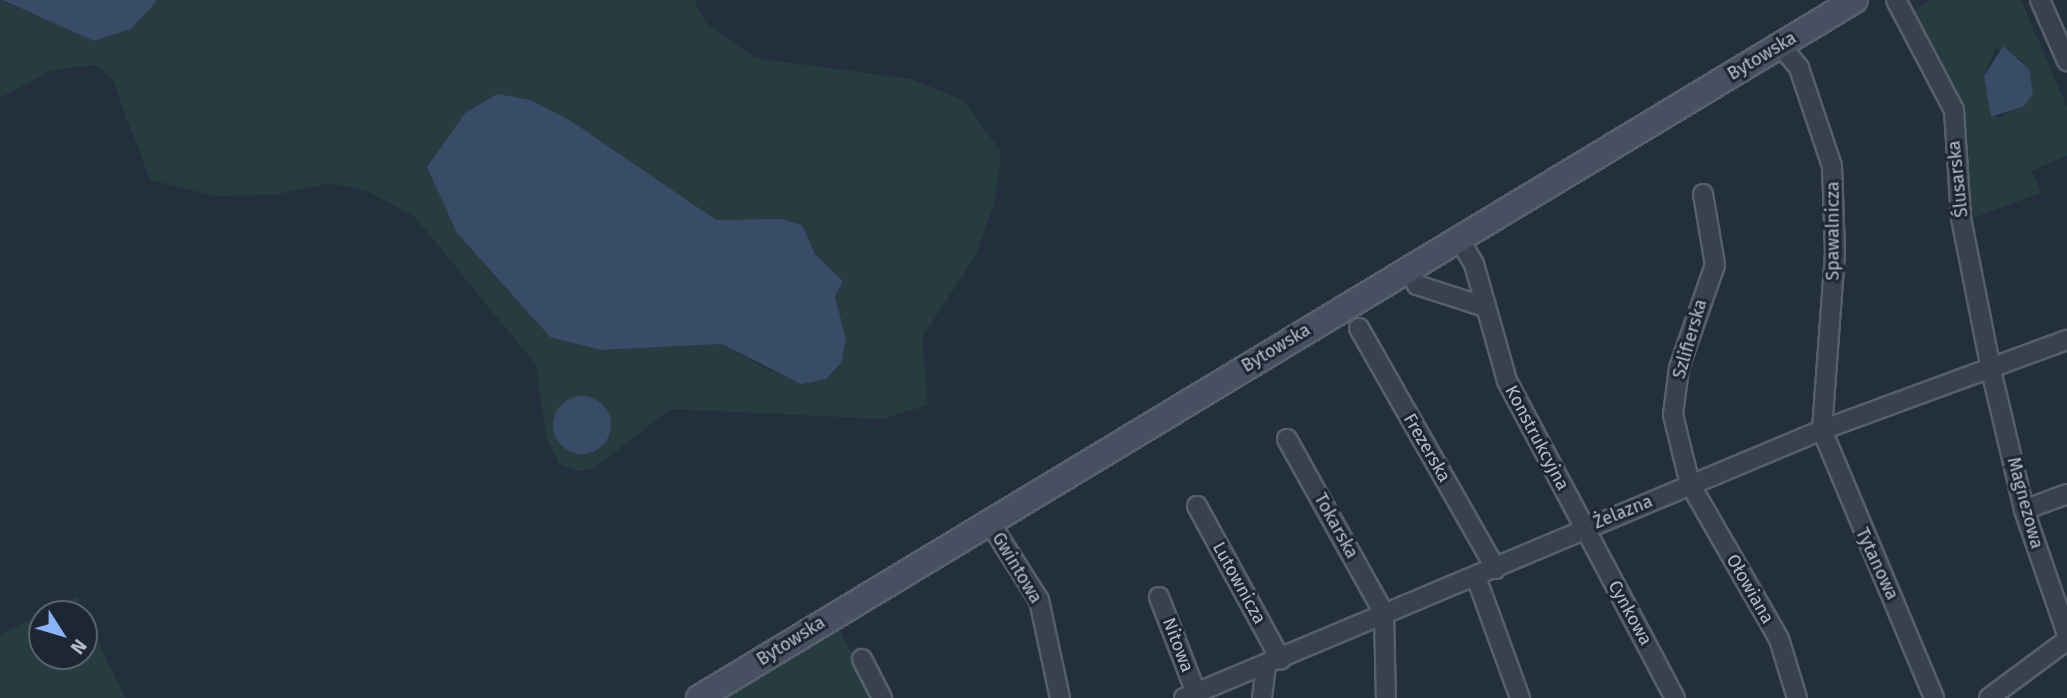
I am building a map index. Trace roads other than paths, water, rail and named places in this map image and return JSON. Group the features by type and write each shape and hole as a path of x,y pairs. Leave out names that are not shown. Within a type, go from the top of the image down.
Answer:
{"main road":[{"name":"Bytowska","path":"699,698 988,520 1855,0"}],"street":[{"name":"Ślusarska","path":"1896,0 1954,110 1961,218 1992,370"},
{"path":"2040,0 2067,61"},
{"name":"Spawalnicza","path":"1780,45 1799,68 1832,166 1835,253 1822,430"},
{"name":"Szlifierska","path":"1690,484 1674,415 1682,355 1715,265 1703,194"},
{"name":"Konstrukcyjna","path":"1459,239 1474,264 1482,306 1507,381 1584,527"},
{"path":"1408,268 1417,285 1482,306"},
{"name":"Frezerska","path":"1359,328 1496,569"},
{"name":"Żelazna","path":"1190,696 1476,578 1584,527 1822,430 1992,370 2067,340"},
{"name":"Magnezowa","path":"1992,370 2024,510 2067,634"},
{"name":"Tytanowa","path":"1822,430 1934,698"},
{"name":"Tokarska","path":"1287,439 1384,614"},
{"name":"Ołowiana","path":"1690,484 1779,639 1797,698"},
{"path":"2024,510 2067,494"},
{"name":"Lutownicza","path":"1197,506 1273,664"},
{"name":"Gwintowa","path":"988,520 1039,600 1060,698"},
{"name":"Cynkowa","path":"1584,527 1675,698"},
{"path":"1476,578 1520,698"},
{"name":"Nitowa","path":"1159,597 1190,696"},
{"path":"1384,614 1387,698"},
{"path":"1989,698 2067,640"},
{"path":"862,659 883,698"},
{"path":"1262,698 1273,664"}],"water":[{"path":"2,0 155,0 155,3 131,29 94,41"},
{"path":"2003,46 2029,69 2033,94 2024,106 1991,117 1984,76"},
{"path":"497,94 530,100 571,121 716,220 782,219 802,225 815,254 843,281 835,297 846,338 842,362 826,379 801,384 722,344 601,350 550,337 457,233 427,167 465,113"},
{"path":"582,396 593,398 606,409 611,425 609,436 598,449 582,454 571,452 558,441 553,425 555,414 566,401"}]}
